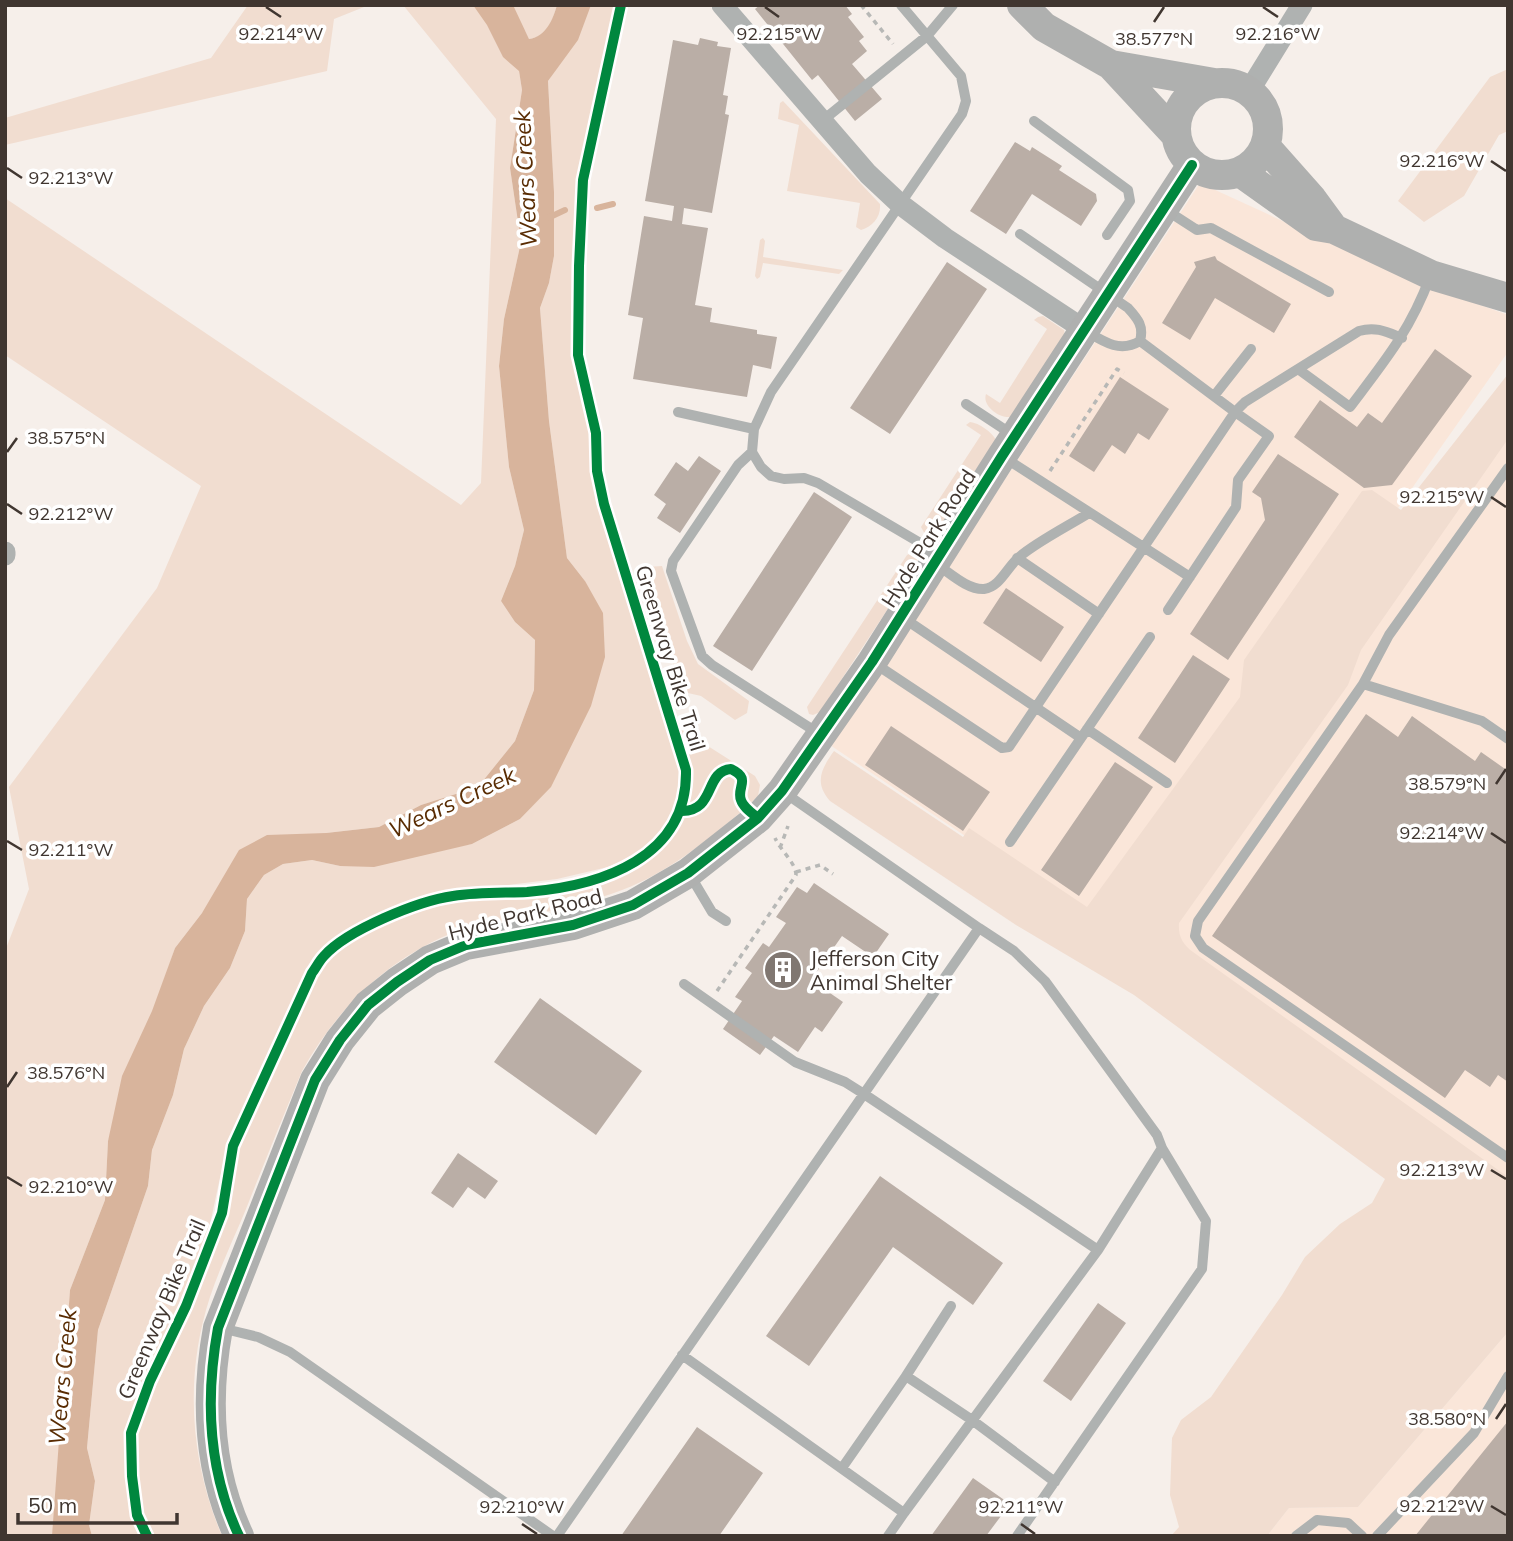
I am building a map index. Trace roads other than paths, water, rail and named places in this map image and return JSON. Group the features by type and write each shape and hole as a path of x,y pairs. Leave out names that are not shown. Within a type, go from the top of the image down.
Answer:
{"street":[{"path":"722,5 868,174 900,204 945,238 1085,330"},
{"path":"1022,5 1044,27 1111,65 1176,135"},
{"path":"1249,91 1302,5"},
{"path":"1111,65 1214,83 1233,83 1249,91 1263,106 1269,126 1265,146 1254,163 1240,172 1223,176 1207,173 1192,165 1181,152 1176,135 1177,118 1184,102 1197,90 1214,83"},
{"path":"1265,146 1312,199 1334,229"},
{"name":"Hyde Park Road","path":"239,1536 219,1483 212,1442 212,1361 218,1328 315,1080 340,1040 368,1006 430,960 466,945 573,925 633,905 688,873 758,818 782,791 902,617 1108,293 1148,210 1192,165"},
{"path":"1240,172 1316,226 1334,229 1431,275 1508,298"}],"lane":[{"path":"901,5 961,76 965,102 962,114 771,392 754,429 752,453 771,476 783,479 804,478 818,483 938,560 967,584 983,589 999,581 1017,558 1089,513"},
{"path":"822,121 927,36 953,5"},
{"path":"1034,121 1128,190 1148,210 1196,230 1211,228 1329,292"},
{"path":"1107,235 1148,210"},
{"path":"1020,234 1128,308 1139,321 1143,331 1140,341 1121,348 1085,330"},
{"path":"1298,369 1350,407 1402,338 1417,313 1431,275"},
{"path":"872,662 1002,748 1009,747 1235,412 1245,402 1359,331 1380,329 1402,338"},
{"path":"1140,341 1269,436 1238,480 1236,508 1168,610"},
{"path":"1214,396 1251,349"},
{"path":"966,404 1043,483 1190,577"},
{"path":"678,412 754,429"},
{"path":"752,453 738,465 673,561 671,571 702,656 712,666 821,736"},
{"path":"1508,468 1389,635 1363,684 1198,921 1195,936 1203,948 1508,1157"},
{"path":"1017,558 1099,614"},
{"path":"902,617 1036,708 1167,783"},
{"path":"1010,842 1150,637"},
{"path":"1363,684 1482,721 1508,739"},
{"path":"782,791 1014,951 1045,981 1157,1135 1206,1221 1202,1269 1017,1536"},
{"path":"688,873 712,912 726,921"},
{"path":"218,1328 266,1340 290,1352 555,1536 979,928"},
{"path":"684,984 795,1062 845,1082 1098,1250"},
{"path":"888,1536 1098,1250 1162,1148"},
{"path":"842,1468 951,1306"},
{"path":"682,1355 904,1513"},
{"path":"906,1376 972,1420 1055,1482"},
{"path":"1377,1536 1474,1433 1508,1376"},
{"path":"1296,1536 1317,1520 1348,1523 1362,1536"}],"water":[{"name":"Wears Creek","path":"473,5 513,5 529,39 544,31 557,5 591,5 578,40 548,81 554,192 554,256 549,283 540,308 549,421 567,558 585,581 603,613 605,657 591,706 551,787 520,819 472,844 374,867 340,866 312,860 283,864 264,875 247,899 245,931 230,968 204,1006 184,1049 173,1095 152,1150 148,1186 98,1330 87,1448 95,1481 89,1525 92,1536 52,1536 70,1290 105,1200 108,1141 122,1076 152,1011 175,948 202,913 239,850 267,835 326,833 379,827 421,805 478,787 515,741 534,690 535,640 515,622 501,601 515,566 524,530 509,467 499,366 504,319 521,242 510,168 522,90 519,71 503,57 487,25"}],"waterway":[{"path":"597,208 613,204"},
{"name":"Wears Creek","path":"548,218 565,210"}],"place":[{"name":"Jefferson City Animal Shelter","path":"783,970"}]}
